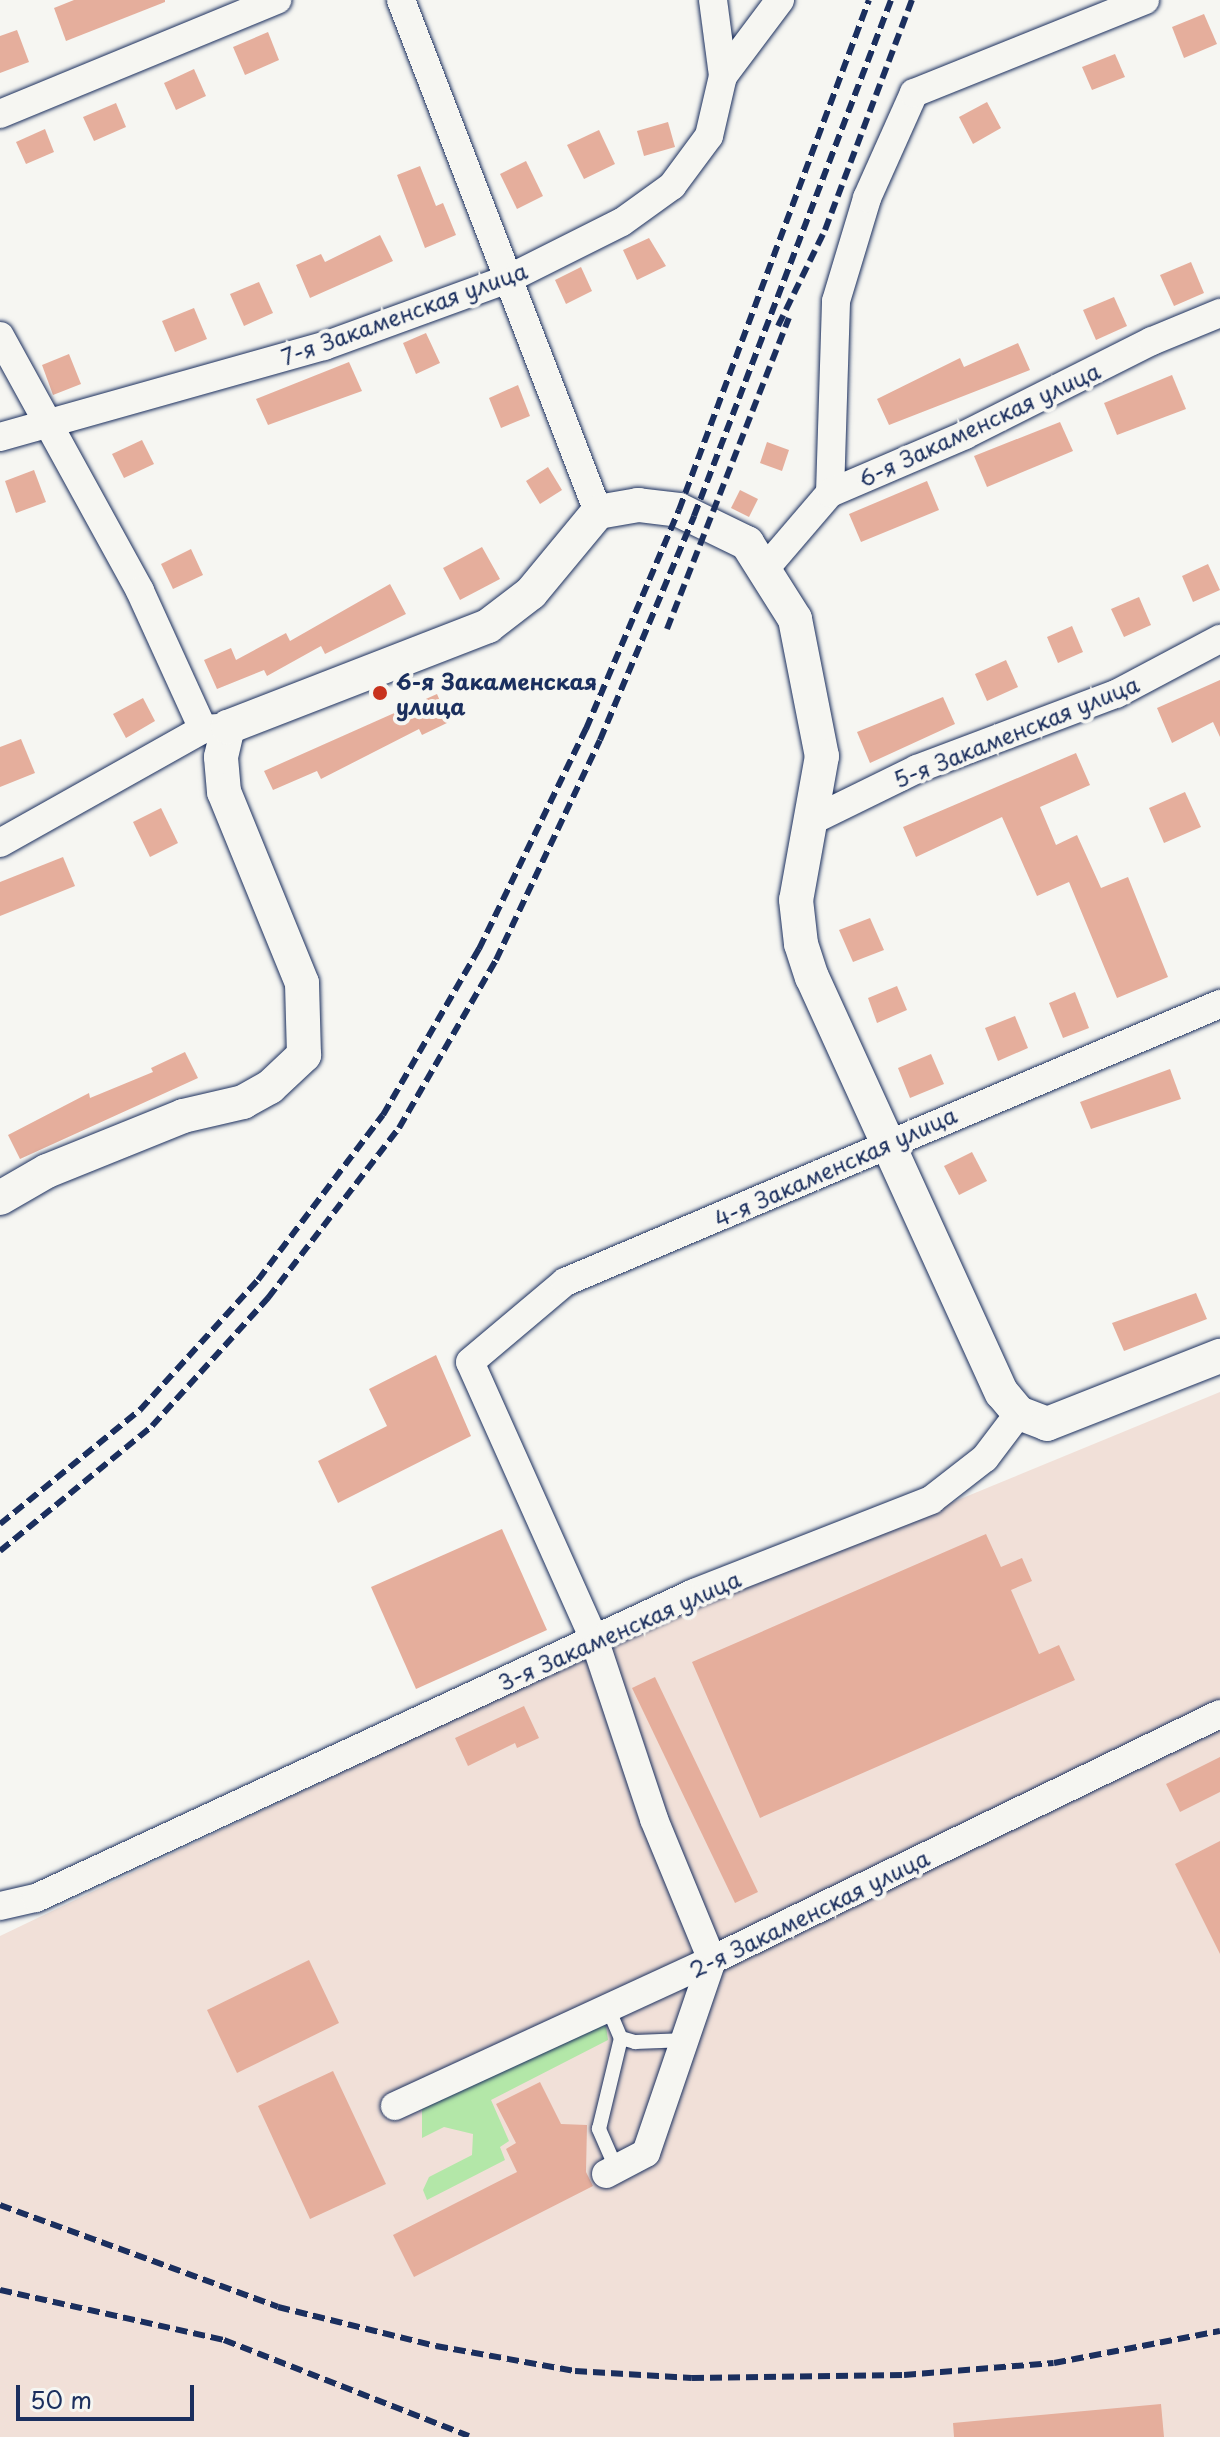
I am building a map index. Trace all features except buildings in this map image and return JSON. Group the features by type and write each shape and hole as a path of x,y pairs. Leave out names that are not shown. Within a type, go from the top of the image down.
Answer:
{"street":[{"path":"0,114 277,0"},
{"path":"401,0 598,512"},
{"path":"713,0 723,76"},
{"path":"723,76 780,0"},
{"path":"830,493 836,301 867,198 914,93 1145,0"},
{"name":"7-я Закаменская улица","path":"0,437 324,346 508,279 622,222 672,186 709,136 723,76"},
{"name":"6-я Закаменская улица","path":"764,570 830,493 965,435 1152,341 1220,313"},
{"path":"0,336 215,728 224,792 302,983 304,1055 270,1087 243,1102 183,1116 47,1171 0,1198"},
{"path":"0,843 215,728 488,626 531,593 598,512 638,505 679,510 747,543 795,619 822,756 796,900 801,944 886,1141 1002,1393 1019,1413 1047,1424 1073,1417 1220,1356"},
{"name":"5-я Закаменская улица","path":"811,821 917,769 1116,694 1220,639"},
{"name":"4-я Закаменская улица","path":"594,1639 470,1362 565,1282 827,1172 886,1141 1220,1004"},
{"name":"3-я Закаменская улица","path":"0,1906 36,1898 694,1593 931,1500 985,1458 1019,1413"},
{"path":"594,1639 654,1819 712,1960 646,2153 611,2171"},
{"name":"2-я Закаменская улица","path":"395,2106 712,1960 1220,1714"}],"lane":[{"path":"608,2008 621,2038 599,2129 611,2171"},
{"path":"621,2038 635,2042 687,2040"}],"shaded area":[{"path":"1220,1392 1220,2437 0,2437 0,1936 620,1639"}],"green space":[{"path":"595,2023 606,2026 608,2040 491,2100 509,2141 500,2147 505,2160 427,2200 423,2190 429,2177 472,2155 473,2134 444,2127 422,2138 422,2106"}],"railway":[{"path":"0,1524 140,1410 258,1280 383,1115 479,949 586,729 679,510 869,0"},
{"path":"0,1551 152,1426 268,1298 399,1128 496,960 600,740 694,516 891,0"},
{"path":"778,326 825,230 912,0"},
{"path":"667,629 789,318"},
{"path":"0,2205 278,2307 436,2346 575,2371 692,2378 904,2375 1054,2363 1220,2331"},
{"path":"0,2290 224,2340 469,2436"}],"place":[{"name":"6-я Закаменская улица","path":"380,693"}]}
